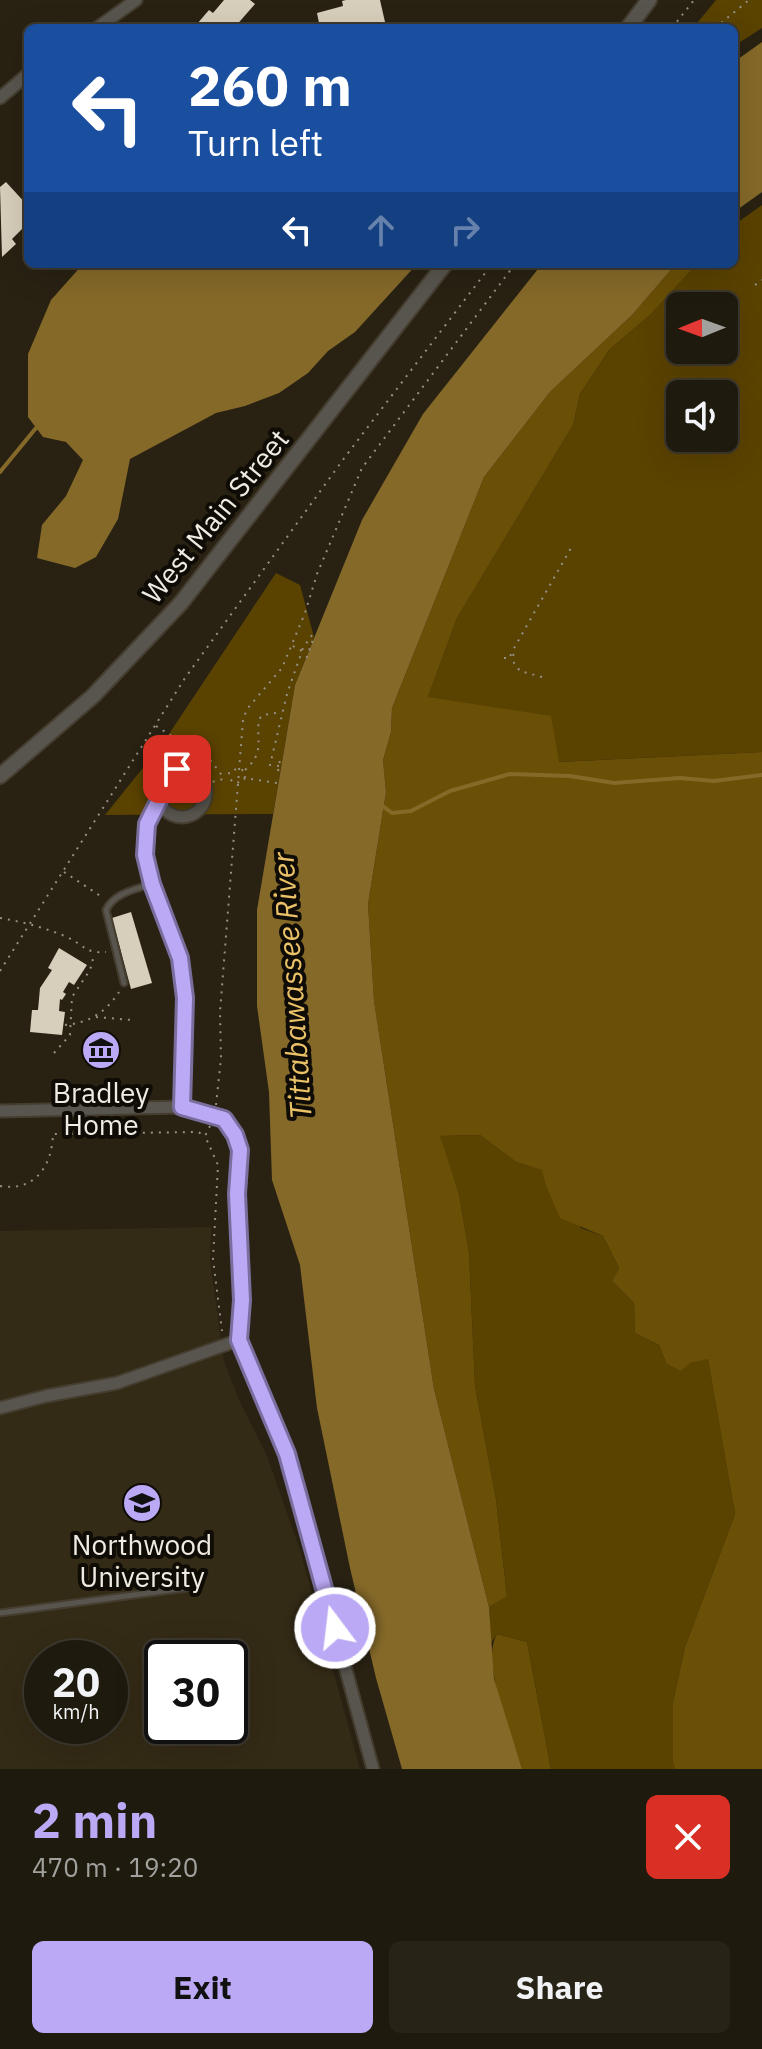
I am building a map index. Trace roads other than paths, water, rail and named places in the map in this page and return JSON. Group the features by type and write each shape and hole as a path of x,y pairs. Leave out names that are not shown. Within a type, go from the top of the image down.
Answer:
{"street":[{"path":"103,24 136,0"},
{"path":"631,24 649,0"},
{"path":"0,98 24,77"},
{"name":"West Main Street","path":"0,776 93,696 173,612 442,268"},
{"path":"159,800 176,817 192,816 203,806 205,784 191,770 171,772 161,781 159,800 147,824 145,855 152,884 180,958 185,998 182,1107"},
{"path":"0,1111 182,1107 224,1119 235,1135 240,1150 237,1194 242,1300 239,1340 287,1454 373,1769"},
{"path":"0,1408 117,1383 239,1340"}],"lane":[{"path":"124,983 106,910 110,902 125,892 152,884"},
{"path":"0,1613 186,1588"}],"water":[{"path":"762,42 762,192 738,209 738,59"},
{"path":"79,268 413,268 355,332 328,351 308,373 279,393 216,413 130,459 118,519 96,557 75,568 37,558 42,525 66,496 83,460 66,442 43,437 28,417 28,354 51,300"},
{"name":"Tittabawassee River","path":"539,268 673,268 632,315 550,392 484,477 392,708 391,732 383,760 386,792 368,904 374,1001 434,1389 489,1607 494,1679 522,1769 402,1769 350,1568 317,1408 300,1265 272,1180 269,1092 257,1006 257,910 295,685 362,520 423,414"}],"waterway":[{"path":"0,472 36,428 41,427"},
{"path":"380,804 392,813 411,811 450,791 510,774 570,776 614,783 680,778 714,781 762,775"}],"place":[{"name":"Bradley Home","path":"101,1050"},
{"name":"Northwood University","path":"142,1503"}]}
